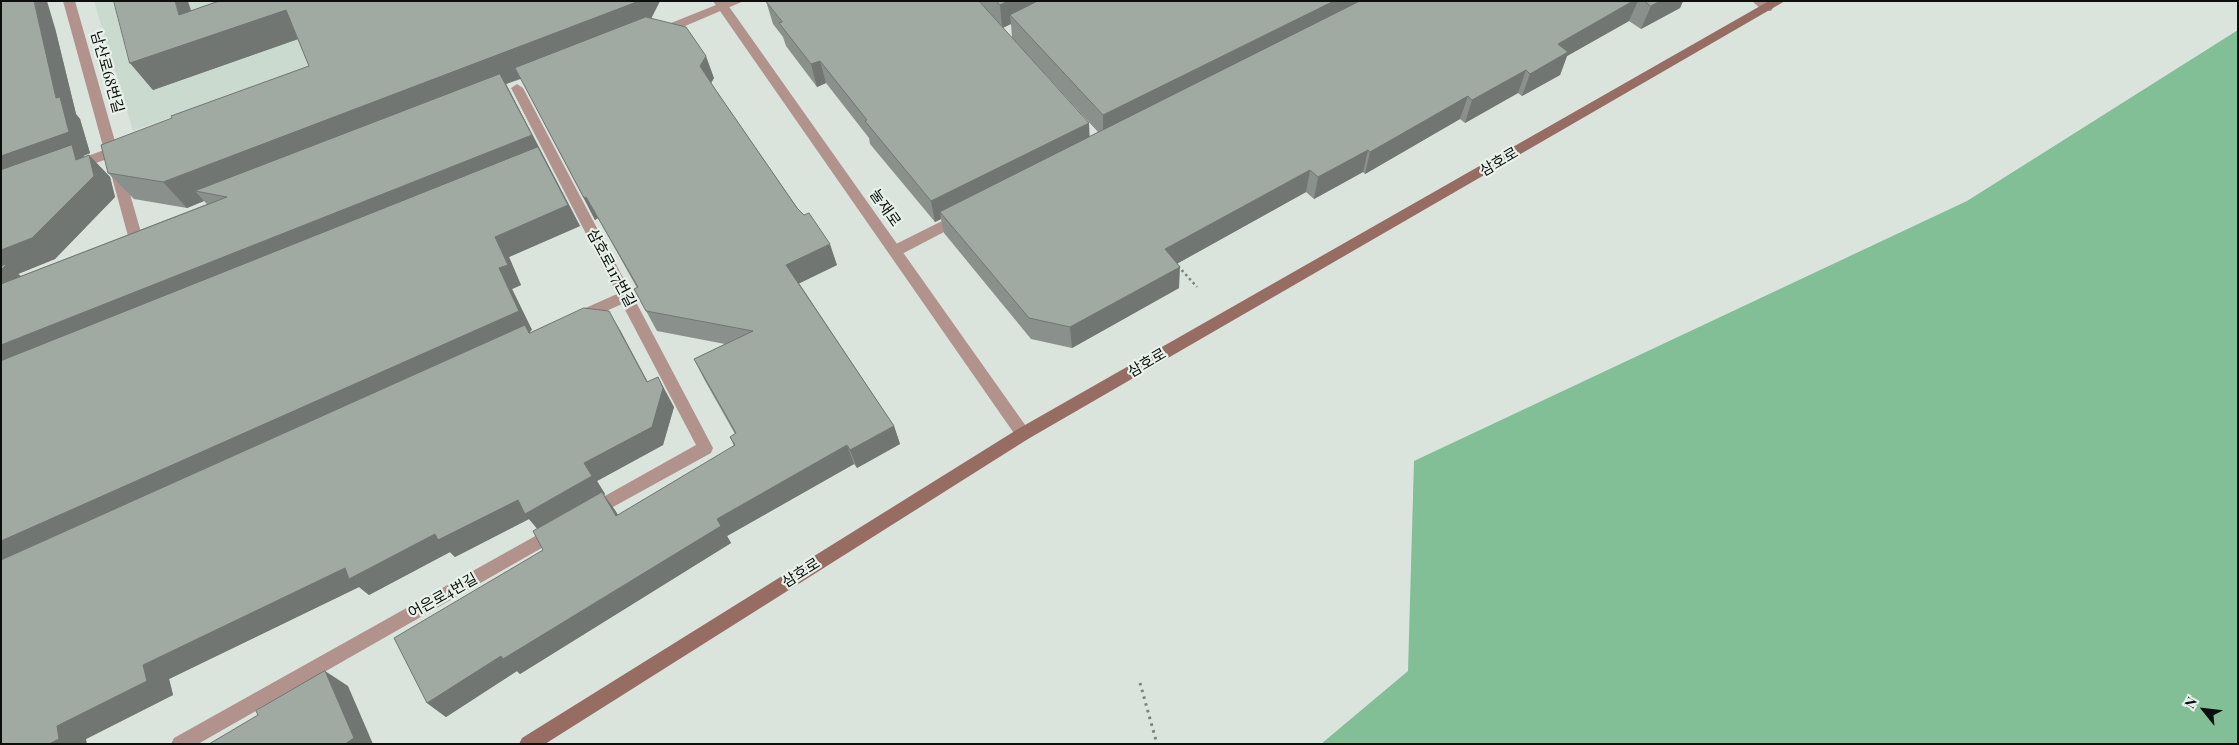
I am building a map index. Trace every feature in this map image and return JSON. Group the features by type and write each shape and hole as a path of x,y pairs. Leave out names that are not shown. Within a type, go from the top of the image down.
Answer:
{"main road":[{"name":"삼호로","path":"528,744 1023,434 1768,4"}],"street":[{"name":"남산로68번길","path":"69,1 113,152 135,236"},
{"path":"652,35 722,4 738,1"},
{"name":"눌재로","path":"722,4 1023,434"},
{"name":"삼호로117번길","path":"517,88 550,161 626,296 705,448"},
{"path":"57,172 113,152"},
{"path":"895,251 974,211"},
{"path":"562,324 626,296"},
{"name":"어은로4번길","path":"180,744 705,448"}],"path":[{"path":"1178,266 1198,287"},
{"path":"1140,683 1157,744"}],"shaded area":[{"path":"94,1 488,1 133,131"}],"green space":[{"path":"2238,30 2238,744 1321,744 1408,671 1414,461 1967,201"}],"building":[{"path":"1,1 34,1 56,98 60,97 69,132 1,156"},
{"path":"114,1 175,1 179,15 219,1 635,1 634,3 163,182 108,173 101,145 172,118 171,116 309,66 286,10 130,63"},
{"path":"766,1 979,1 1089,123 931,201 865,121 867,120 820,61 811,64 779,23 782,22"},
{"path":"997,1 1008,1 1000,5"},
{"path":"1038,1 1334,1 1103,115 1010,15"},
{"path":"1360,1 1633,1 1558,44 1568,52 1530,74 1526,70 1472,100 1468,96 1370,152 1368,150 1318,177 1310,170 1165,249 1180,267 1070,327 1029,318 940,212"},
{"path":"1645,1 1660,1 1651,6"},
{"path":"646,17 686,27 706,56 700,66 715,89 797,208 804,215 809,213 830,244 786,265 894,426 850,450 847,445 717,519 721,526 503,659 501,656 427,703 394,638 543,550 533,531 602,492 616,516 735,445 730,437 736,433 694,359 753,331 646,311 634,289 638,287 586,197 584,198 515,68"},
{"path":"500,74 532,135 1,345 1,284 227,197 195,191"},
{"path":"72,145 76,160 89,155 94,176 32,238 1,250 1,170"},
{"path":"538,147 568,205 495,237 508,265 499,268 519,311 1,541 1,361"},
{"path":"584,308 609,311 647,382 658,377 663,388 652,427 584,463 592,476 525,514 518,500 438,540 435,534 349,579 345,568 143,665 147,681 57,726 59,739 49,744 1,744 1,560 525,325 529,333"},
{"path":"325,671 354,738 345,744 209,744 258,715 256,711"}]}
